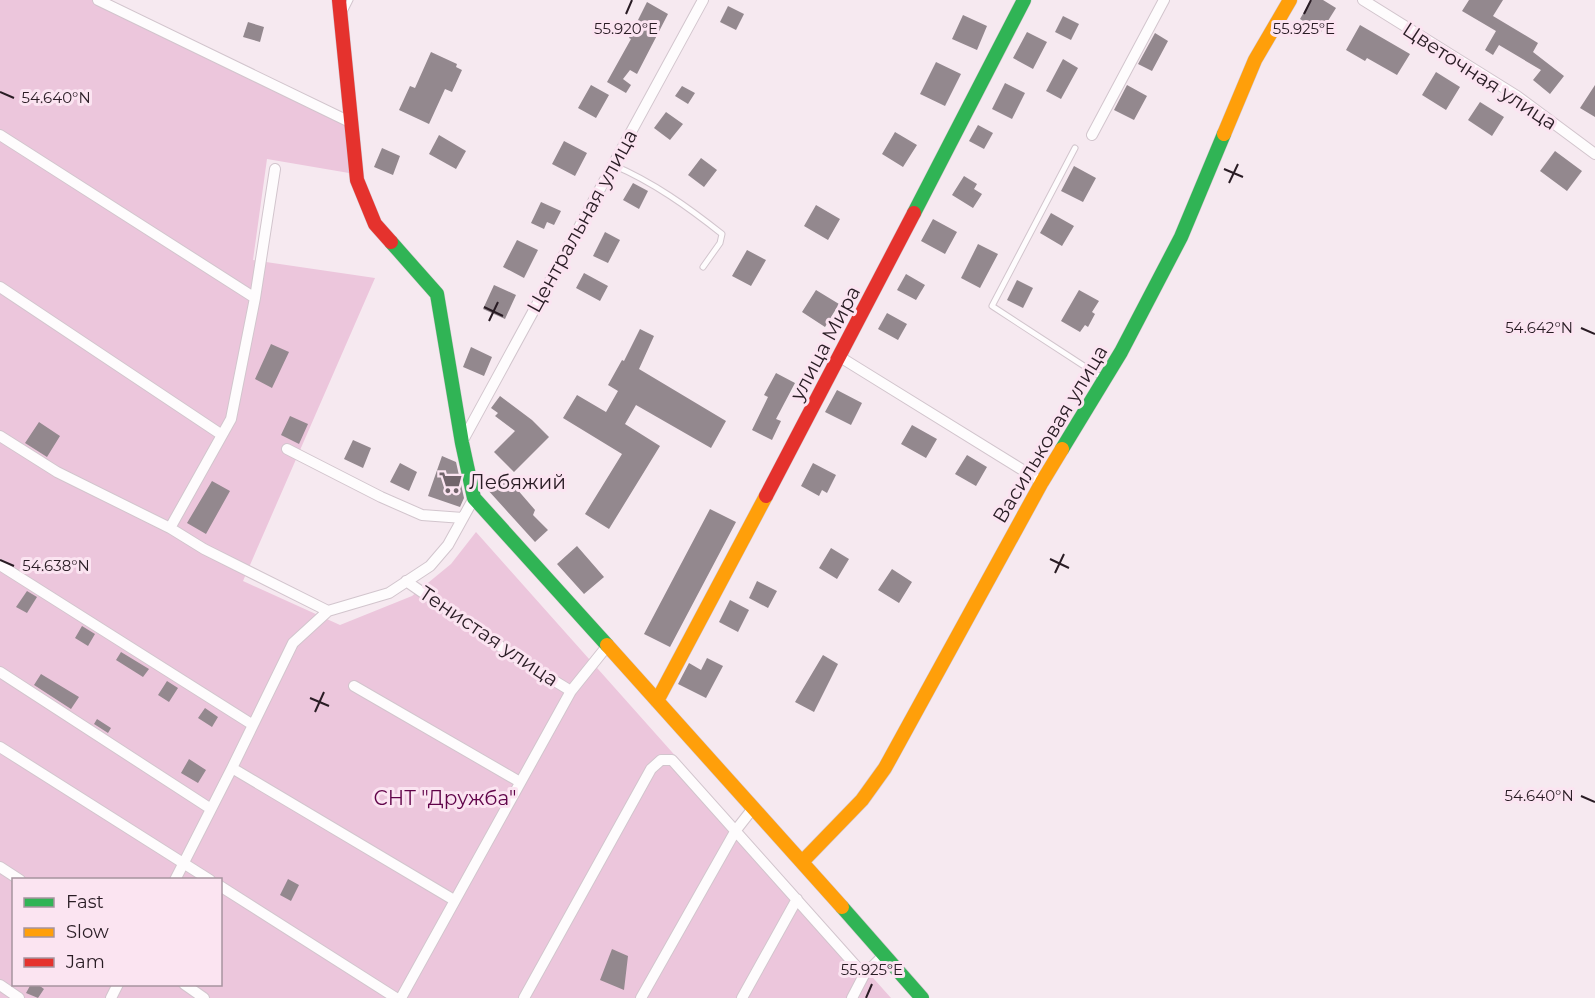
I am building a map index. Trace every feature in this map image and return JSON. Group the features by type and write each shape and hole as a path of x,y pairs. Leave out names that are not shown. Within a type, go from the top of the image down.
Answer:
{"street":[{"path":"98,0 352,123"},
{"path":"339,0 357,180 375,224 437,294 462,443 474,498 754,807 922,998"},
{"name":"Центральная улица","path":"462,443 703,0"},
{"name":"улица Мира","path":"657,701 840,357 1024,0"},
{"path":"1092,135 1164,0"},
{"name":"Васильковая улица","path":"802,862 862,800 885,768 1042,482 1121,352 1181,237 1255,60 1290,0"},
{"name":"Цветочная улица","path":"1363,0 1517,96 1595,154"},
{"path":"0,135 255,298"},
{"path":"170,528 231,419 255,298 275,169"},
{"path":"0,287 222,435"},
{"path":"840,357 1042,482"},
{"path":"0,436 57,472 328,611"},
{"path":"287,449 381,497 422,515 463,518"},
{"path":"176,878 293,643 328,611 389,593 430,566 448,545 474,498"},
{"path":"0,565 253,725"},
{"name":"Тенистая улица","path":"406,581 517,658 571,691"},
{"path":"401,998 571,691 608,645"},
{"path":"0,672 211,809"},
{"path":"354,686 520,782"},
{"path":"0,747 208,878"},
{"path":"524,998 651,769 661,760 672,760 864,975"},
{"path":"232,768 454,900"},
{"path":"641,998 736,830 754,807"},
{"path":"0,867 18,878"},
{"path":"222,887 396,998"},
{"path":"742,998 797,899"},
{"path":"852,998 864,975 884,955"},
{"path":"0,985 19,998"},
{"path":"187,986 204,998"}],"lane":[{"path":"342,16 350,0"},
{"path":"1075,148 992,306 1105,379"},
{"path":"613,165 640,177 697,214 722,234 720,243 704,267"}],"green space":[{"name":"СНТ \"Дружба\"","path":"0,0 95,0 346,120 349,173 267,159 253,260 375,278 243,581 340,625 412,596 451,564 476,532 891,998 0,998"}],"building":[{"path":"1311,0 1323,0 1336,8 1321,32 1300,19"},
{"path":"1469,0 1503,0 1493,16 1538,43 1533,52 1564,76 1550,94 1533,80 1541,70 1499,45 1493,55 1485,50 1496,31 1462,11"},
{"path":"647,2 668,14 637,74 630,70 623,79 631,85 626,93 607,82 631,39 629,38"},
{"path":"728,6 744,14 736,30 720,22"},
{"path":"963,15 987,26 977,50 952,39"},
{"path":"1063,16 1079,24 1071,40 1055,32"},
{"path":"248,22 264,27 260,42 243,37"},
{"path":"1360,25 1410,54 1397,75 1367,58 1365,61 1346,50"},
{"path":"1027,32 1047,42 1033,69 1013,58"},
{"path":"1155,33 1168,41 1152,71 1138,64"},
{"path":"431,52 457,64 456,67 462,70 452,92 445,89 429,124 399,110 410,86 415,88"},
{"path":"1063,59 1078,68 1061,99 1046,91"},
{"path":"936,62 961,74 945,106 920,94"},
{"path":"1436,72 1460,87 1446,110 1422,95"},
{"path":"1005,83 1025,93 1012,119 992,109"},
{"path":"591,85 609,95 596,118 578,108"},
{"path":"1127,85 1147,96 1134,120 1114,110"},
{"path":"1595,85 1595,117 1580,108"},
{"path":"682,86 695,93 688,104 675,96"},
{"path":"1480,102 1504,117 1492,136 1468,120"},
{"path":"666,112 683,124 670,140 654,128"},
{"path":"978,125 993,133 984,149 969,141"},
{"path":"895,132 917,145 903,167 882,154"},
{"path":"439,135 466,151 456,169 429,154"},
{"path":"564,141 587,153 575,176 552,164"},
{"path":"382,148 400,156 393,175 374,167"},
{"path":"1555,151 1582,171 1567,191 1540,171"},
{"path":"701,158 717,170 704,187 688,175"},
{"path":"1074,166 1096,178 1083,202 1061,191"},
{"path":"964,176 977,184 974,189 982,194 973,208 952,195"},
{"path":"633,183 648,191 639,209 623,200"},
{"path":"541,202 561,211 554,225 547,222 544,229 531,223"},
{"path":"816,205 840,219 828,240 804,226"},
{"path":"1051,213 1074,226 1062,246 1040,233"},
{"path":"933,219 957,232 945,254 921,241"},
{"path":"605,232 620,240 608,263 593,256"},
{"path":"517,240 538,250 524,278 503,267"},
{"path":"978,244 998,254 980,288 961,278"},
{"path":"747,250 766,260 751,286 732,276"},
{"path":"584,273 608,286 600,301 576,288"},
{"path":"906,274 925,285 916,300 897,290"},
{"path":"1017,280 1033,288 1023,308 1007,300"},
{"path":"494,285 516,295 505,319 483,309"},
{"path":"816,290 839,304 825,327 802,312"},
{"path":"1079,290 1099,301 1092,312 1095,314 1088,327 1085,325 1080,332 1061,321"},
{"path":"887,313 907,324 898,340 878,329"},
{"path":"640,329 654,336 639,369 726,421 711,448 636,405 625,424 660,446 609,529 585,514 622,454 563,418 577,395 606,412 618,391 608,385 622,360 624,361"},
{"path":"271,344 289,352 272,388 255,379"},
{"path":"471,347 492,357 484,376 463,367"},
{"path":"776,373 795,383 776,419 781,421 772,440 752,430 768,397 764,395"},
{"path":"837,390 862,403 851,425 825,412"},
{"path":"500,396 532,420 549,437 514,472 494,452 515,431 495,416 498,413 491,408"},
{"path":"290,416 308,424 299,444 281,435"},
{"path":"39,422 60,436 47,457 25,443"},
{"path":"912,425 937,439 926,458 901,444"},
{"path":"353,440 371,448 363,468 344,459"},
{"path":"967,455 987,467 976,486 955,474"},
{"path":"442,456 456,462 464,498 460,507 428,496"},
{"path":"400,463 417,472 409,491 390,482"},
{"path":"813,463 836,475 827,493 822,490 819,496 801,486"},
{"path":"504,474 535,510 533,515 548,530 535,542 487,489"},
{"path":"212,481 230,491 206,534 187,523"},
{"path":"710,509 736,522 670,647 644,634"},
{"path":"577,546 604,577 584,594 557,564"},
{"path":"831,548 849,559 837,579 819,568"},
{"path":"892,569 912,582 899,603 878,590"},
{"path":"757,581 777,591 768,608 749,598"},
{"path":"27,591 37,597 27,613 16,607"},
{"path":"730,600 749,610 738,632 719,622"},
{"path":"82,626 95,634 88,646 75,638"},
{"path":"121,652 149,669 143,677 116,660"},
{"path":"823,655 838,664 814,712 795,702"},
{"path":"707,658 723,666 706,698 678,684 689,663 701,670"},
{"path":"41,674 79,697 71,709 34,685"},
{"path":"167,681 178,688 169,702 158,695"},
{"path":"205,708 218,717 212,727 198,718"},
{"path":"97,719 111,728 108,733 94,724"},
{"path":"189,759 206,770 198,783 181,773"},
{"path":"288,879 299,885 291,901 280,895"},
{"path":"612,949 628,956 624,990 600,980"},
{"path":"30,986 40,986 44,989 38,998 26,993"}],"traffic: fast":[{"path":"914,213 1024,0"},
{"path":"1062,449 1121,352 1181,237 1224,134"},
{"path":"391,242 437,294 462,443 474,498 607,645"},
{"path":"842,907 922,998"}],"traffic: slow":[{"path":"1224,134 1255,60 1290,0"},
{"path":"802,862 862,800 885,768 1062,449"},
{"path":"657,701 766,496"},
{"path":"607,645 842,907"}],"traffic: jam":[{"path":"339,0 357,180 375,224 391,242"},
{"path":"766,496 914,213"}],"place":[{"name":"Лебяжий","path":"451,482"}]}
